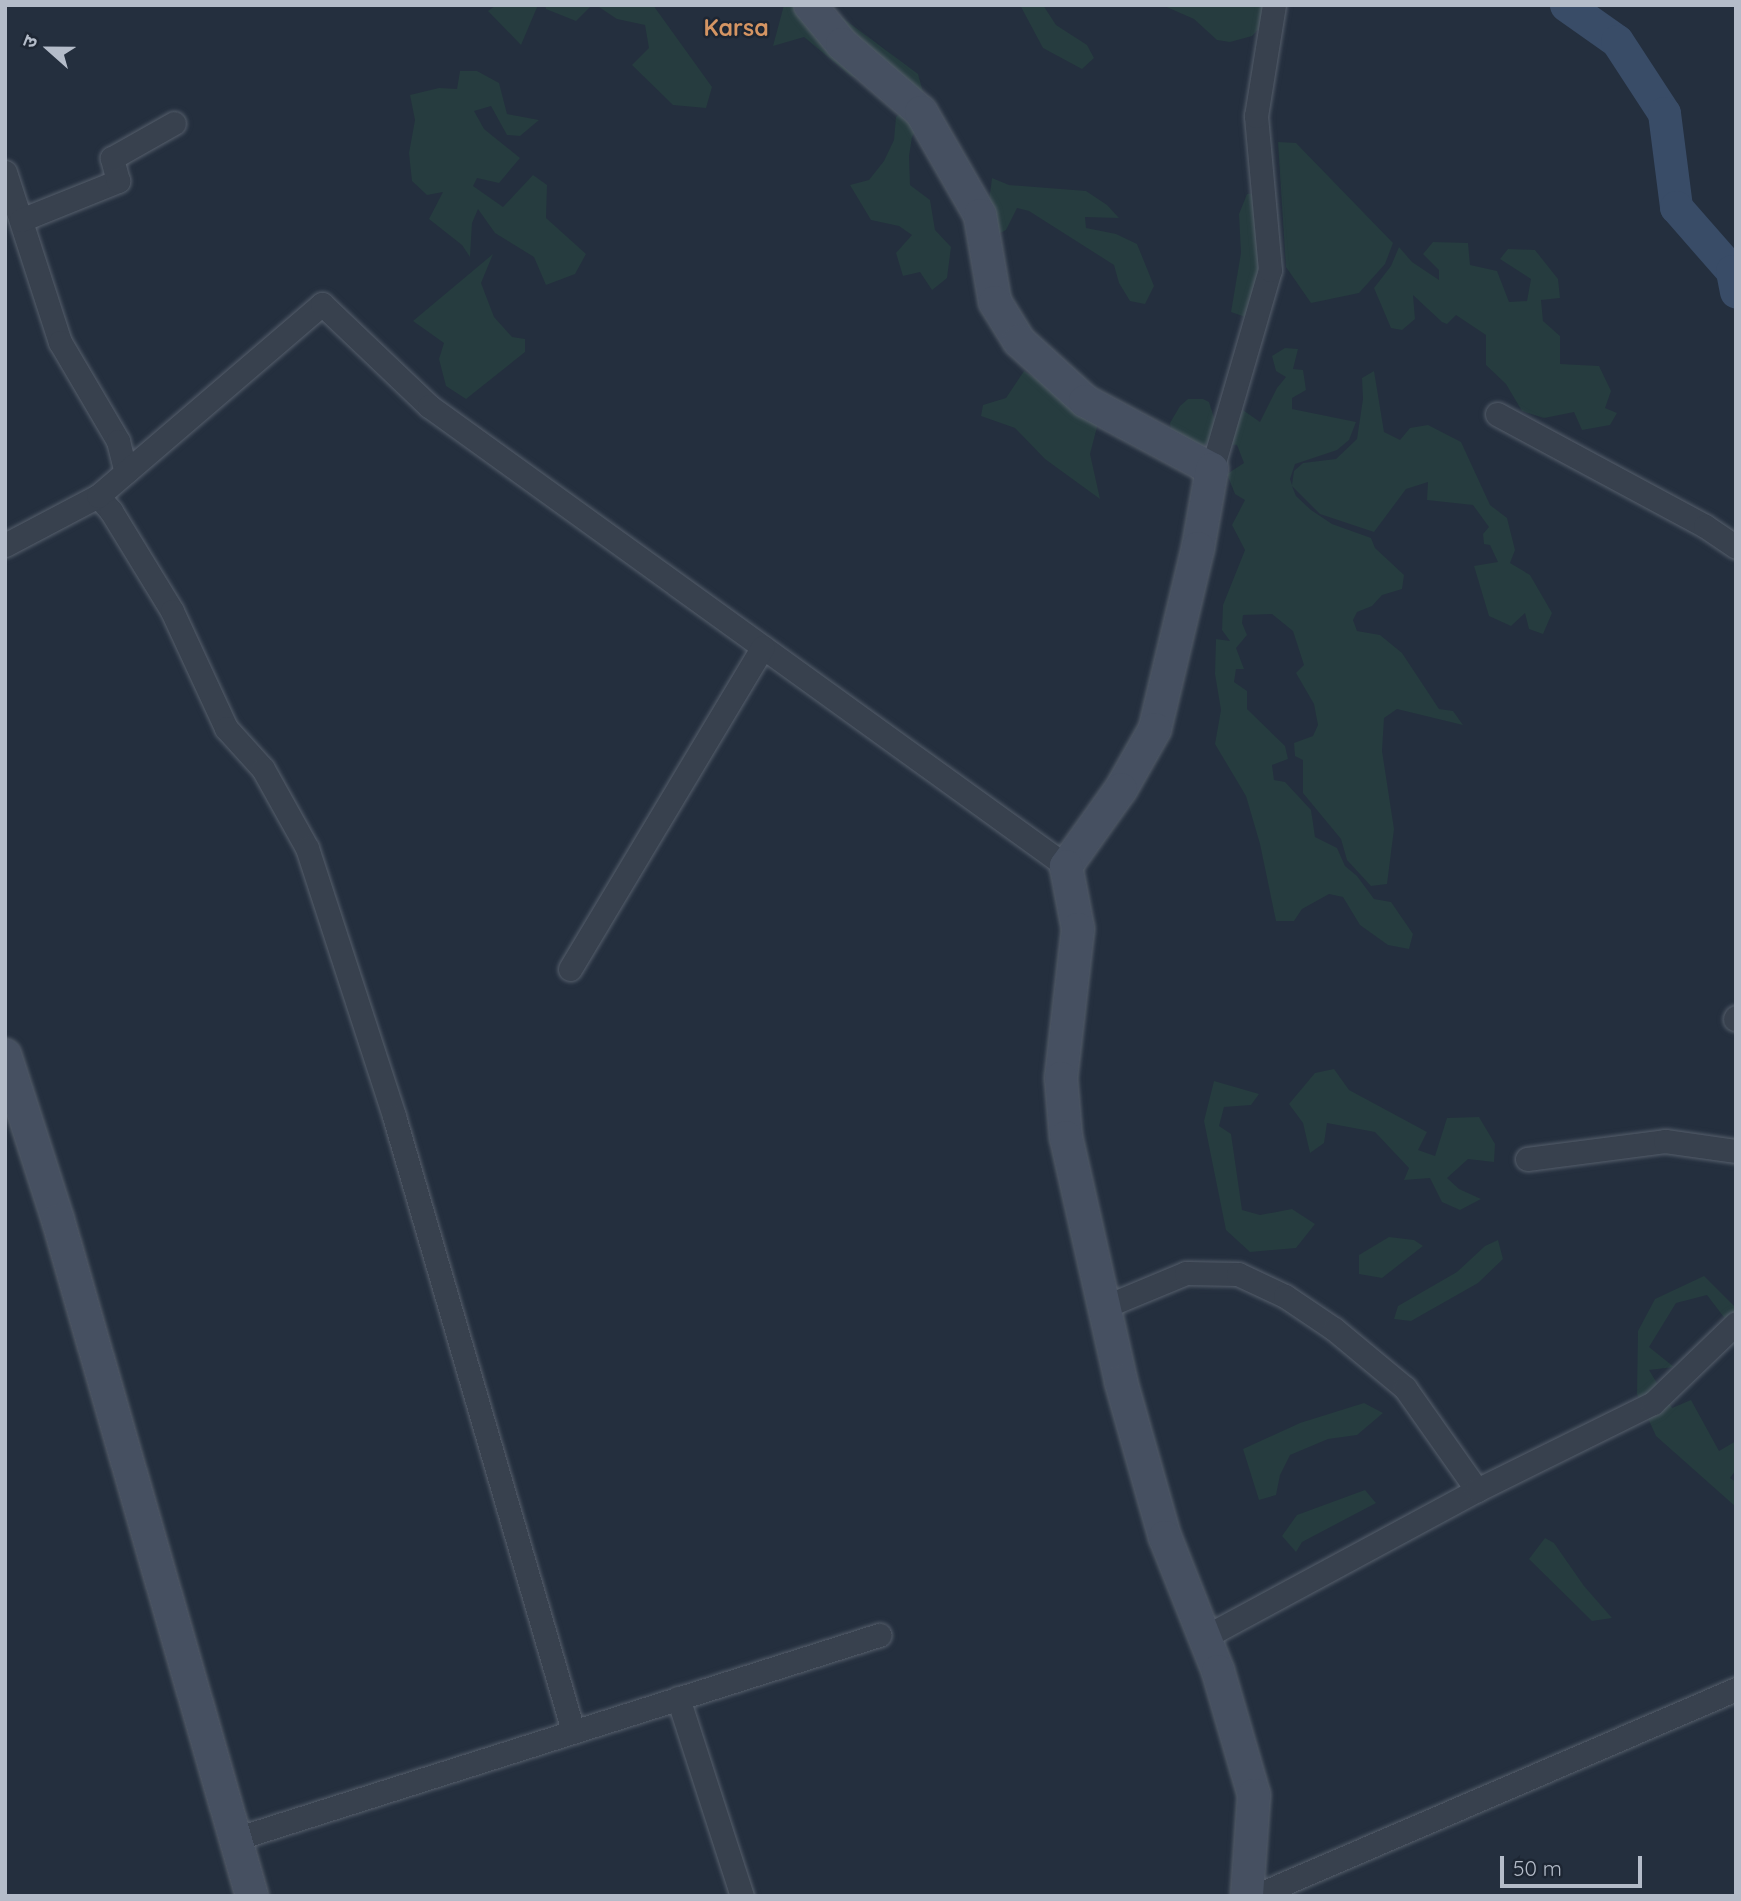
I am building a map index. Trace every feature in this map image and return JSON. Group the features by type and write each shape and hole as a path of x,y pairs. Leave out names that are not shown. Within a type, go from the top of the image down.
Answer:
{"street":[{"path":"810,5 842,44 921,112 981,215 995,302 1019,341 1085,401 1212,469"},
{"path":"1066,866 1121,789 1155,729 1198,548 1212,469 1270,270 1256,116 1274,5"},
{"path":"21,220 118,181 112,158 174,123"},
{"path":"5,173 60,342 118,442 126,472"},
{"path":"5,545 98,496 322,304 429,406 1066,866 1078,929 1060,1078 1066,1137 1121,1382 1165,1537 1218,1671 1254,1795 1247,1896"},
{"path":"1497,414 1704,526 1736,547"},
{"path":"98,496 111,511 172,611 226,728 263,769 307,848 394,1116 573,1731"},
{"path":"570,969 762,647"},
{"path":"5,1055 58,1220 252,1896"},
{"path":"1527,1158 1665,1141 1736,1151"},
{"path":"1104,1307 1186,1273 1238,1274 1286,1296 1334,1329 1405,1388 1477,1490"},
{"path":"1205,1637 1477,1490 1653,1403 1736,1323"},
{"path":"235,1839 879,1635"},
{"path":"1255,1896 1736,1689"},
{"path":"678,1698 742,1896"}],"green space":[{"path":"496,5 538,5 521,45 488,11"},
{"path":"545,5 592,5 576,21 546,9"},
{"path":"596,5 653,5 712,87 706,108 673,105 632,65 649,48 645,25 617,19"},
{"path":"784,5 825,5 918,74 928,110 912,137 909,156 910,185 930,200 935,230 951,247 947,278 932,290 920,272 903,276 896,253 912,235 899,226 871,220 850,185 869,180 884,161 894,140 896,117 915,102 908,96 851,76 804,37 773,46"},
{"path":"1020,5 1043,5 1056,25 1087,45 1094,58 1082,69 1043,48"},
{"path":"1162,5 1268,5 1267,20 1252,36 1230,42 1217,40 1194,19"},
{"path":"460,71 477,71 499,83 507,114 539,120 520,136 507,135 491,106 474,111 484,129 520,158 499,183 477,178 473,186 503,207 533,175 547,185 546,218 586,254 575,274 546,285 534,257 495,233 478,209 472,223 470,257 462,245 429,219 443,192 427,195 412,181 409,153 415,120 410,95 439,88 457,89"},
{"path":"1278,142 1296,143 1393,243 1385,264 1359,293 1311,303 1286,267"},
{"path":"992,178 1009,185 1086,191 1107,205 1119,218 1085,217 1086,228 1116,234 1137,244 1154,286 1145,304 1130,301 1119,283 1114,265 1029,211 1017,208 1006,230 996,235 988,210"},
{"path":"1259,193 1265,272 1251,319 1231,312 1241,253 1239,214 1247,194"},
{"path":"1433,242 1468,243 1470,265 1497,271 1509,302 1527,301 1531,279 1500,259 1508,249 1535,250 1558,279 1560,298 1541,300 1543,321 1560,336 1560,364 1599,366 1611,391 1605,408 1617,413 1610,425 1582,430 1574,412 1544,418 1522,411 1506,384 1486,365 1486,335 1456,315 1447,324 1442,322 1413,295 1415,319 1402,330 1391,328 1374,288 1391,266 1399,247 1412,262 1439,280 1439,270 1423,254"},
{"path":"493,254 481,283 494,317 512,337 525,339 525,352 466,399 446,386 439,359 444,343 413,321"},
{"path":"1285,348 1298,349 1293,369 1303,370 1306,390 1292,398 1292,409 1356,422 1349,440 1337,450 1295,464 1290,479 1292,485 1294,471 1303,463 1336,459 1357,439 1363,399 1362,378 1374,371 1384,432 1400,440 1410,428 1428,425 1461,442 1490,505 1507,518 1515,550 1510,563 1530,575 1552,613 1543,634 1529,629 1525,613 1511,626 1489,616 1474,566 1498,562 1490,545 1484,544 1483,534 1489,527 1473,505 1427,500 1428,482 1406,489 1374,532 1320,514 1292,486 1296,496 1332,524 1371,538 1375,548 1404,575 1402,589 1382,595 1372,606 1357,612 1353,620 1357,631 1380,635 1402,653 1439,709 1453,711 1463,725 1397,709 1384,718 1382,751 1394,829 1387,884 1371,886 1347,860 1341,839 1303,793 1303,760 1295,756 1294,743 1313,736 1318,725 1314,704 1296,673 1304,665 1293,631 1272,614 1243,615 1242,623 1247,635 1236,648 1244,669 1236,669 1234,682 1247,691 1247,709 1285,746 1288,759 1272,765 1274,780 1285,782 1311,810 1315,837 1337,848 1345,866 1357,876 1374,899 1391,902 1413,934 1409,949 1388,945 1360,925 1343,897 1329,894 1302,909 1294,921 1276,921 1260,844 1246,796 1215,744 1221,710 1215,674 1216,639 1230,641 1222,630 1223,605 1245,550 1232,525 1245,500 1235,494 1227,474 1244,463 1237,445 1209,442 1197,450 1173,442 1170,423 1180,406 1188,399 1203,399 1209,402 1217,427 1240,408 1260,422 1277,388 1286,377 1276,371 1272,356"},
{"path":"1024,371 1071,400 1098,423 1090,454 1100,499 1045,459 1015,428 981,416 983,405 1006,398"},
{"path":"1334,1069 1349,1090 1427,1132 1418,1150 1435,1156 1447,1118 1479,1117 1495,1144 1494,1162 1468,1159 1447,1178 1459,1189 1481,1199 1460,1210 1442,1202 1430,1178 1404,1180 1409,1168 1375,1132 1327,1123 1324,1143 1310,1153 1303,1123 1289,1104 1315,1073"},
{"path":"1214,1081 1259,1094 1251,1105 1224,1107 1219,1126 1231,1134 1242,1210 1260,1215 1292,1209 1315,1224 1296,1248 1250,1252 1226,1230 1204,1121"},
{"path":"1389,1237 1414,1240 1423,1246 1382,1278 1359,1274 1359,1255"},
{"path":"1498,1240 1503,1259 1478,1283 1411,1321 1394,1319 1398,1306 1457,1272 1485,1246"},
{"path":"1704,1276 1736,1308 1736,1333 1707,1295 1676,1303 1649,1347 1674,1367 1649,1370 1672,1408 1691,1400 1719,1451 1736,1441 1736,1470 1730,1478 1736,1482 1736,1507 1656,1436 1637,1394 1638,1331 1655,1299"},
{"path":"1364,1403 1383,1413 1357,1435 1328,1439 1290,1455 1280,1475 1276,1495 1259,1500 1243,1449 1300,1423"},
{"path":"1365,1490 1376,1503 1302,1542 1296,1552 1282,1536 1297,1515"},
{"path":"1545,1538 1554,1543 1584,1586 1612,1618 1592,1621 1529,1559"}],"waterway":[{"path":"1566,5 1617,41 1664,113 1676,207 1732,271 1736,292"}],"district":[{"name":"Karsa","path":"736,28"}]}
